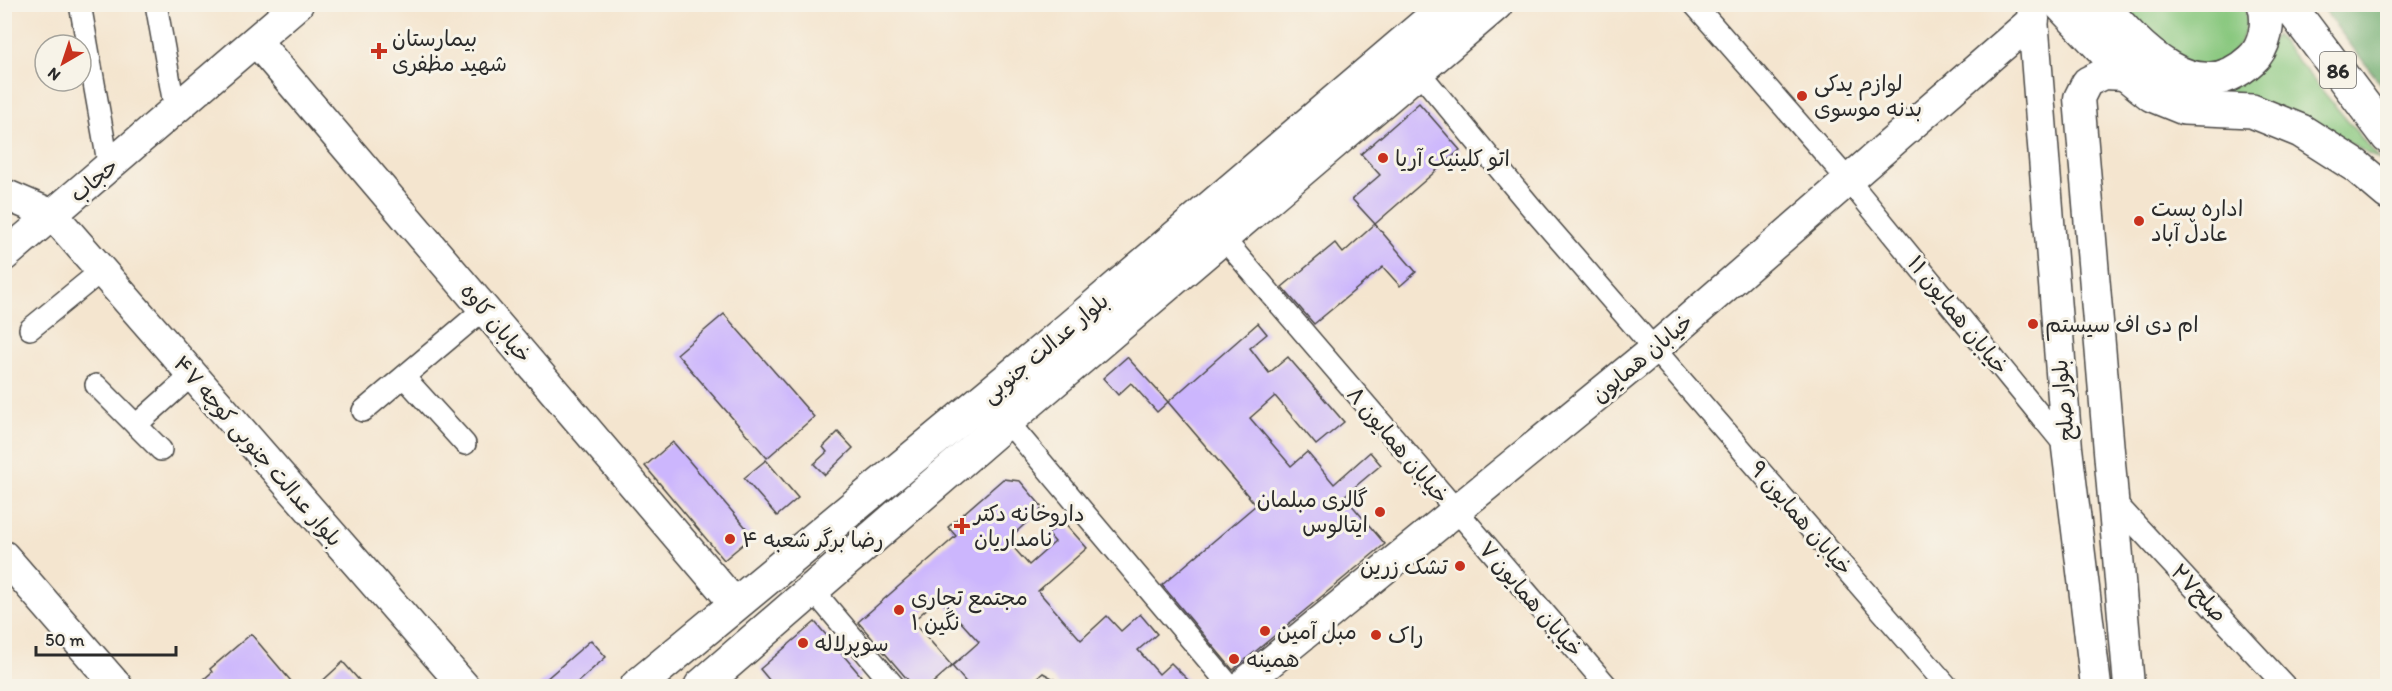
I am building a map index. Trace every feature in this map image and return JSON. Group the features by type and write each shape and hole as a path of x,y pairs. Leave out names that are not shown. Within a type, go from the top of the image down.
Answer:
{"main road":[{"name":"بلوار عدالت جنوبی","path":"701,687 1007,421 1070,347 1449,4"},
{"name":"بلوار عدالت جنوبی","path":"637,687 735,604 1070,347 1222,237 1496,4"},
{"path":"2102,4 2142,48 2181,75 2208,81 2224,78 2242,68 2255,57 2263,40 2266,20 2264,4"},
{"name":"86","path":"2288,4 2388,137"},
{"path":"2042,9 2152,95 2184,108 2252,111 2301,131 2356,166 2388,193"}],"street":[{"path":"80,4 109,168"},
{"path":"156,4 175,110"},
{"name":"حجاب","path":"4,194 53,215 298,4"},
{"name":"خیابان همایون ۱۱","path":"1694,4 1849,181 2067,448"},
{"name":"خیابان همایون","path":"1241,687 1654,349 1849,181 2042,9"},
{"name":"بلوار صلح","path":"2042,9 2052,255 2067,448 2096,687"},
{"name":"خیابان کاوه","path":"256,41 735,604"},
{"name":"خیابان همایون ۹","path":"1418,71 1531,207 1947,687"},
{"name":"بلوار صلح","path":"2127,75 2103,74 2086,82 2079,98 2129,687"},
{"path":"4,256 53,215"},
{"name":"بلوار عدالت جنوبی کوچه ۴۷","path":"53,215 464,687"},
{"name":"خیابان همایون ۸","path":"1222,237 1455,512"},
{"path":"2052,255 2092,255"},
{"path":"30,329 101,271"},
{"path":"363,411 484,309"},
{"path":"136,425 192,375"},
{"path":"404,377 465,444"},
{"path":"96,385 161,450"},
{"path":"1007,421 1230,687"},
{"name":"صلح۲۷","path":"2112,499 2285,687"},
{"name":"خیابان همایون ۷","path":"1455,512 1607,687"},
{"path":"4,556 117,687"},
{"path":"812,589 894,687"}],"green space":[{"path":"2079,5 2085,5 2143,70 2180,94 2226,89 2260,61 2276,35 2380,160 2324,130 2268,107 2215,98 2180,100 2152,86"},
{"path":"2118,5 2245,5 2245,32 2240,44 2230,55 2214,65 2199,67 2183,63 2169,54 2141,30"},
{"path":"2320,5 2387,5 2387,92"}],"building":[{"path":"1419,103 1460,150 1375,224 1352,199 1380,175 1361,154"},
{"path":"1375,224 1416,272 1400,286 1383,267 1314,324 1282,287 1335,243 1343,253"},
{"path":"724,314 814,417 767,458 677,354"},
{"path":"1258,323 1267,334 1250,348 1269,373 1288,357 1344,422 1316,445 1275,396 1250,418 1291,466 1307,452 1334,484 1370,452 1381,465 1344,496 1385,544 1233,670 1162,585 1256,505 1168,402"},
{"path":"1127,357 1168,402 1157,412 1131,383 1118,395 1103,378"},
{"path":"838,432 853,448 825,475 814,464 827,452 823,447"},
{"path":"673,442 753,536 724,560 645,466"},
{"path":"766,460 798,498 777,516 744,478"},
{"path":"1003,479 1020,481 1043,508 1007,540 1029,565 1055,542 1048,534 1063,521 1087,548 1038,591 1081,640 1107,616 1121,631 1140,614 1157,634 1138,650 1159,674 1171,663 1195,687 1060,687 1054,679 1043,673 1027,687 970,687 952,666 928,687 914,687 858,622 956,536 948,527","holes":["939,598 979,642 952,666 913,621"]},
{"path":"815,622 861,676 849,687 775,687 760,669"},
{"path":"251,634 296,687 195,687 212,672 210,669"},
{"path":"591,640 606,657 572,687 537,687"},
{"path":"343,662 365,687 316,687"}],"place":[{"name":"بیمارستان شهید مظفری","path":"379,51"},
{"name":"لوازم یدکی بدنه موسوی","path":"1802,96"},
{"name":"اتو کلینیک آریا","path":"1383,158"},
{"name":"اداره پست عادل آباد","path":"2139,221"},
{"name":"ام دی اف سیستم","path":"2033,324"},
{"name":"گالری مبلمان ایتالوس","path":"1380,512"},
{"name":"داروخانه دکتر نامداریان","path":"962,526"},
{"name":"رضا برگر شعبه ۴","path":"730,539"},
{"name":"تشک زرین","path":"1460,566"},
{"name":"مجتمع تجاری نگین ۱","path":"899,610"},
{"name":"مبل آمین","path":"1265,631"},
{"name":"راک","path":"1376,635"},
{"name":"سوپرلاله","path":"803,643"},
{"name":"همینه","path":"1234,659"}]}
